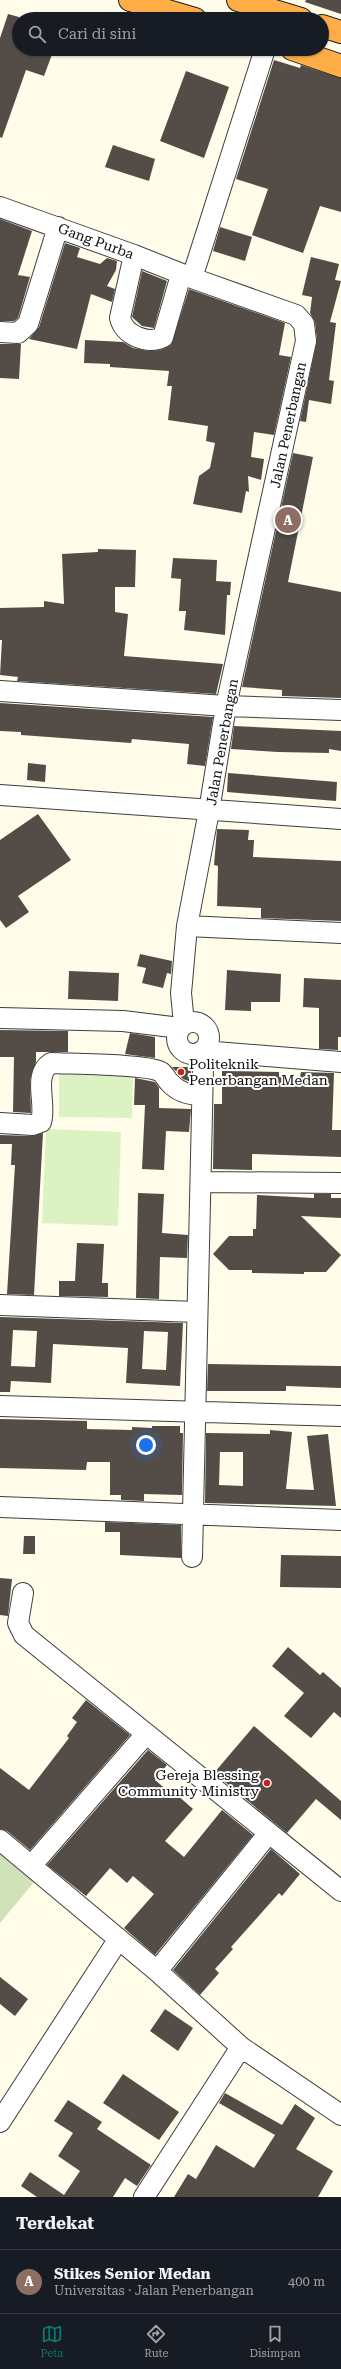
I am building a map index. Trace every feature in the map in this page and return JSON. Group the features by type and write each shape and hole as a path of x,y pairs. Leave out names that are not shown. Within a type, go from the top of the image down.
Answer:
{"highway":[{"path":"130,0 171,12"},
{"path":"238,0 272,10"},
{"path":"329,28 341,32"},
{"path":"312,56 341,66"}],"street":[{"path":"134,255 120,318 122,327 129,334 143,338 163,337 186,277 263,56"},
{"name":"Gang Purba","path":"0,207 134,255 186,277"},
{"path":"0,332 18,333 28,324 58,228"},
{"name":"Jalan Penerbangan","path":"182,1026 181,993 187,926 209,811 226,706 302,358 306,333 304,324 296,315 186,277"},
{"path":"0,691 226,706 341,710"},
{"path":"0,795 209,811 341,819"},
{"path":"187,926 341,933"},
{"path":"0,1018 123,1022 182,1026 193,1022 205,1027 209,1039 202,1052 202,1182 197,1312 192,1557"},
{"path":"202,1052 341,1062"},
{"path":"0,1123 33,1125 41,1122 42,1077 46,1066 51,1063 116,1066 156,1071 160,1072 181,1092 190,1096 201,1096"},
{"path":"202,1182 341,1183"},
{"path":"0,1305 197,1312"},
{"path":"0,1406 196,1410 341,1416"},
{"path":"0,1508 341,1520"},
{"path":"23,1593 18,1623 24,1635 268,1834 341,1891"},
{"path":"31,1866 146,1734"},
{"path":"157,1971 268,1834"},
{"path":"0,1840 157,1971 241,2047 341,2115"},
{"path":"0,2122 118,1940"},
{"path":"144,2197 241,2047"}],"green space":[{"path":"59,1074 133,1076 132,1118 59,1117"},
{"path":"46,1129 121,1132 118,1226 42,1223"},
{"path":"0,1850 40,1875 0,1923"}],"building":[{"path":"306,0 341,0 341,14 305,2"},
{"path":"8,14 12,15 12,56 51,56 44,76 26,70 2,138 0,137 0,38"},
{"path":"274,60 300,68 301,65 341,78 341,212 320,206 303,253 252,235 268,189 236,179"},
{"path":"186,71 229,87 204,158 160,141"},
{"path":"113,145 155,159 149,181 105,167"},
{"path":"0,219 32,231 18,275 30,277 18,318 14,321 0,321"},
{"path":"220,227 252,237 245,261 213,251"},
{"path":"65,243 80,248 77,257 100,264 107,258 117,261 116,270 107,286 115,289 112,302 91,294 77,349 29,339 39,327"},
{"path":"311,257 339,264 335,280 341,281 330,322 336,323 329,380 334,381 331,404 309,400 306,422 300,421 317,340 315,322 310,313 312,297 302,295"},
{"path":"142,271 167,281 154,328 142,326 132,317"},
{"path":"189,289 285,323 279,355 291,357 274,435 254,432 251,457 264,459 261,480 248,476 249,492 246,491 242,513 193,504 199,476 210,468 215,443 206,441 208,426 168,420 172,386 167,386 169,371 110,367 110,364 84,363 85,340 123,342 133,348 149,351 160,350 171,345"},
{"path":"0,344 21,344 19,379 0,378"},
{"path":"293,453 313,457 288,582 341,592 341,698 282,696 282,690 242,687"},
{"path":"98,549 136,550 135,587 115,587 115,612 128,614 124,656 223,664 216,694 17,681 18,677 0,675 2,640 0,640 0,608 44,607 44,601 64,604 62,554 98,552"},
{"path":"173,558 217,560 216,581 231,582 230,595 227,595 225,635 184,630 186,611 179,611 181,579 171,578"},
{"path":"0,703 213,717 205,766 187,764 189,744 132,739 131,743 21,735 21,732 0,731"},
{"path":"234,726 341,731 341,751 329,749 329,753 231,749"},
{"path":"28,763 46,765 45,782 27,780"},
{"path":"228,773 337,782 336,801 227,792"},
{"path":"38,814 71,860 18,896 29,912 6,928 0,920 0,840"},
{"path":"217,829 249,830 248,840 254,840 253,857 341,861 341,921 261,918 261,908 217,906 218,866 214,865"},
{"path":"140,954 172,961 171,974 167,973 163,988 142,983 146,968 137,966"},
{"path":"227,970 281,974 280,1002 251,1002 251,1011 225,1010"},
{"path":"69,971 119,973 118,1001 68,999"},
{"path":"304,978 341,980 341,1037 338,1037 338,1050 319,1049 319,1008 303,1007"},
{"path":"0,1030 68,1031 68,1052 36,1052 36,1062 30,1080 31,1113 13,1112 14,1057 0,1057"},
{"path":"130,1033 155,1037 155,1058 125,1054"},
{"path":"172,1067 191,1067 191,1082 183,1079"},
{"path":"222,1071 279,1072 279,1077 300,1077 301,1072 334,1073 332,1130 341,1130 341,1157 252,1154 252,1170 213,1169 214,1104 222,1104"},
{"path":"135,1078 155,1082 159,1088 159,1108 191,1109 189,1132 166,1131 164,1170 142,1169 145,1105 134,1105"},
{"path":"43,1133 34,1295 7,1294 15,1165 11,1165 12,1144 0,1144 0,1135 32,1136"},
{"path":"138,1193 164,1194 162,1233 188,1235 187,1258 160,1257 159,1299 136,1298"},
{"path":"314,1194 331,1194 331,1198 341,1198 341,1218 301,1216 341,1255 326,1272 304,1272 304,1274 252,1273 252,1270 229,1270 213,1254 229,1236 253,1236 253,1229 256,1229 257,1195 314,1198"},
{"path":"77,1243 104,1244 102,1283 108,1283 108,1297 59,1296 59,1281 75,1281"},
{"path":"0,1317 183,1323 180,1386 126,1383 128,1348 53,1344 51,1383 11,1381 10,1392 0,1392","holes":["13,1330 37,1331 35,1367 11,1366","144,1331 168,1332 166,1370 142,1369"]},
{"path":"208,1364 341,1366 341,1388 286,1386 286,1391 207,1391"},
{"path":"0,1419 87,1421 87,1429 132,1430 132,1427 152,1428 152,1426 180,1426 180,1433 183,1433 182,1495 144,1494 144,1501 121,1500 121,1495 110,1495 110,1462 87,1462 86,1470 0,1468"},
{"path":"270,1430 292,1432 286,1489 314,1490 307,1436 328,1434 336,1506 205,1503 206,1433 270,1434","holes":["220,1452 243,1452 243,1486 219,1485"]},
{"path":"105,1522 181,1525 181,1558 120,1555 120,1532 105,1532"},
{"path":"24,1536 35,1536 35,1554 23,1554"},
{"path":"281,1555 341,1556 341,1588 280,1587"},
{"path":"0,1578 12,1579 8,1616 0,1615"},
{"path":"288,1647 320,1675 323,1672 341,1688 341,1718 334,1712 311,1738 284,1716 304,1693 272,1666"},
{"path":"86,1700 130,1735 30,1850 7,1831 0,1829 0,1768 29,1790 69,1738 67,1736 77,1722 72,1718"},
{"name":"Gereja Blessing Community Ministry","path":"254,1726 341,1801 341,1820 316,1799 287,1833 214,1773"},
{"path":"148,1750 167,1765 155,1780 174,1796 176,1794 193,1809 165,1841 184,1857 222,1810 253,1835 155,1955 124,1928 154,1894 133,1876 127,1883 110,1868 86,1896 47,1865"},
{"path":"271,1849 300,1874 282,1896 279,1893 231,1947 233,1949 215,1969 219,1973 200,1995 173,1970"},
{"path":"0,1977 28,1999 15,2016 0,2004"},
{"path":"165,2009 193,2028 178,2051 150,2031"},
{"path":"123,2074 179,2112 159,2140 103,2103"},
{"path":"225,2093 282,2125 295,2104 315,2118 296,2149 333,2171 318,2197 174,2197 188,2174 196,2179 216,2145 254,2168 275,2135 219,2103"},
{"path":"68,2100 102,2122 97,2129 151,2165 137,2186 125,2178 113,2197 37,2197 21,2186 30,2172 64,2195 80,2171 58,2156 73,2133 54,2121"}],"place":[{"name":"Stikes Senior Medan","path":"288,520"},
{"name":"Politeknik Penerbangan Medan","path":"181,1072"},
{"name":"Gereja Blessing Community Ministry","path":"267,1783"}]}
